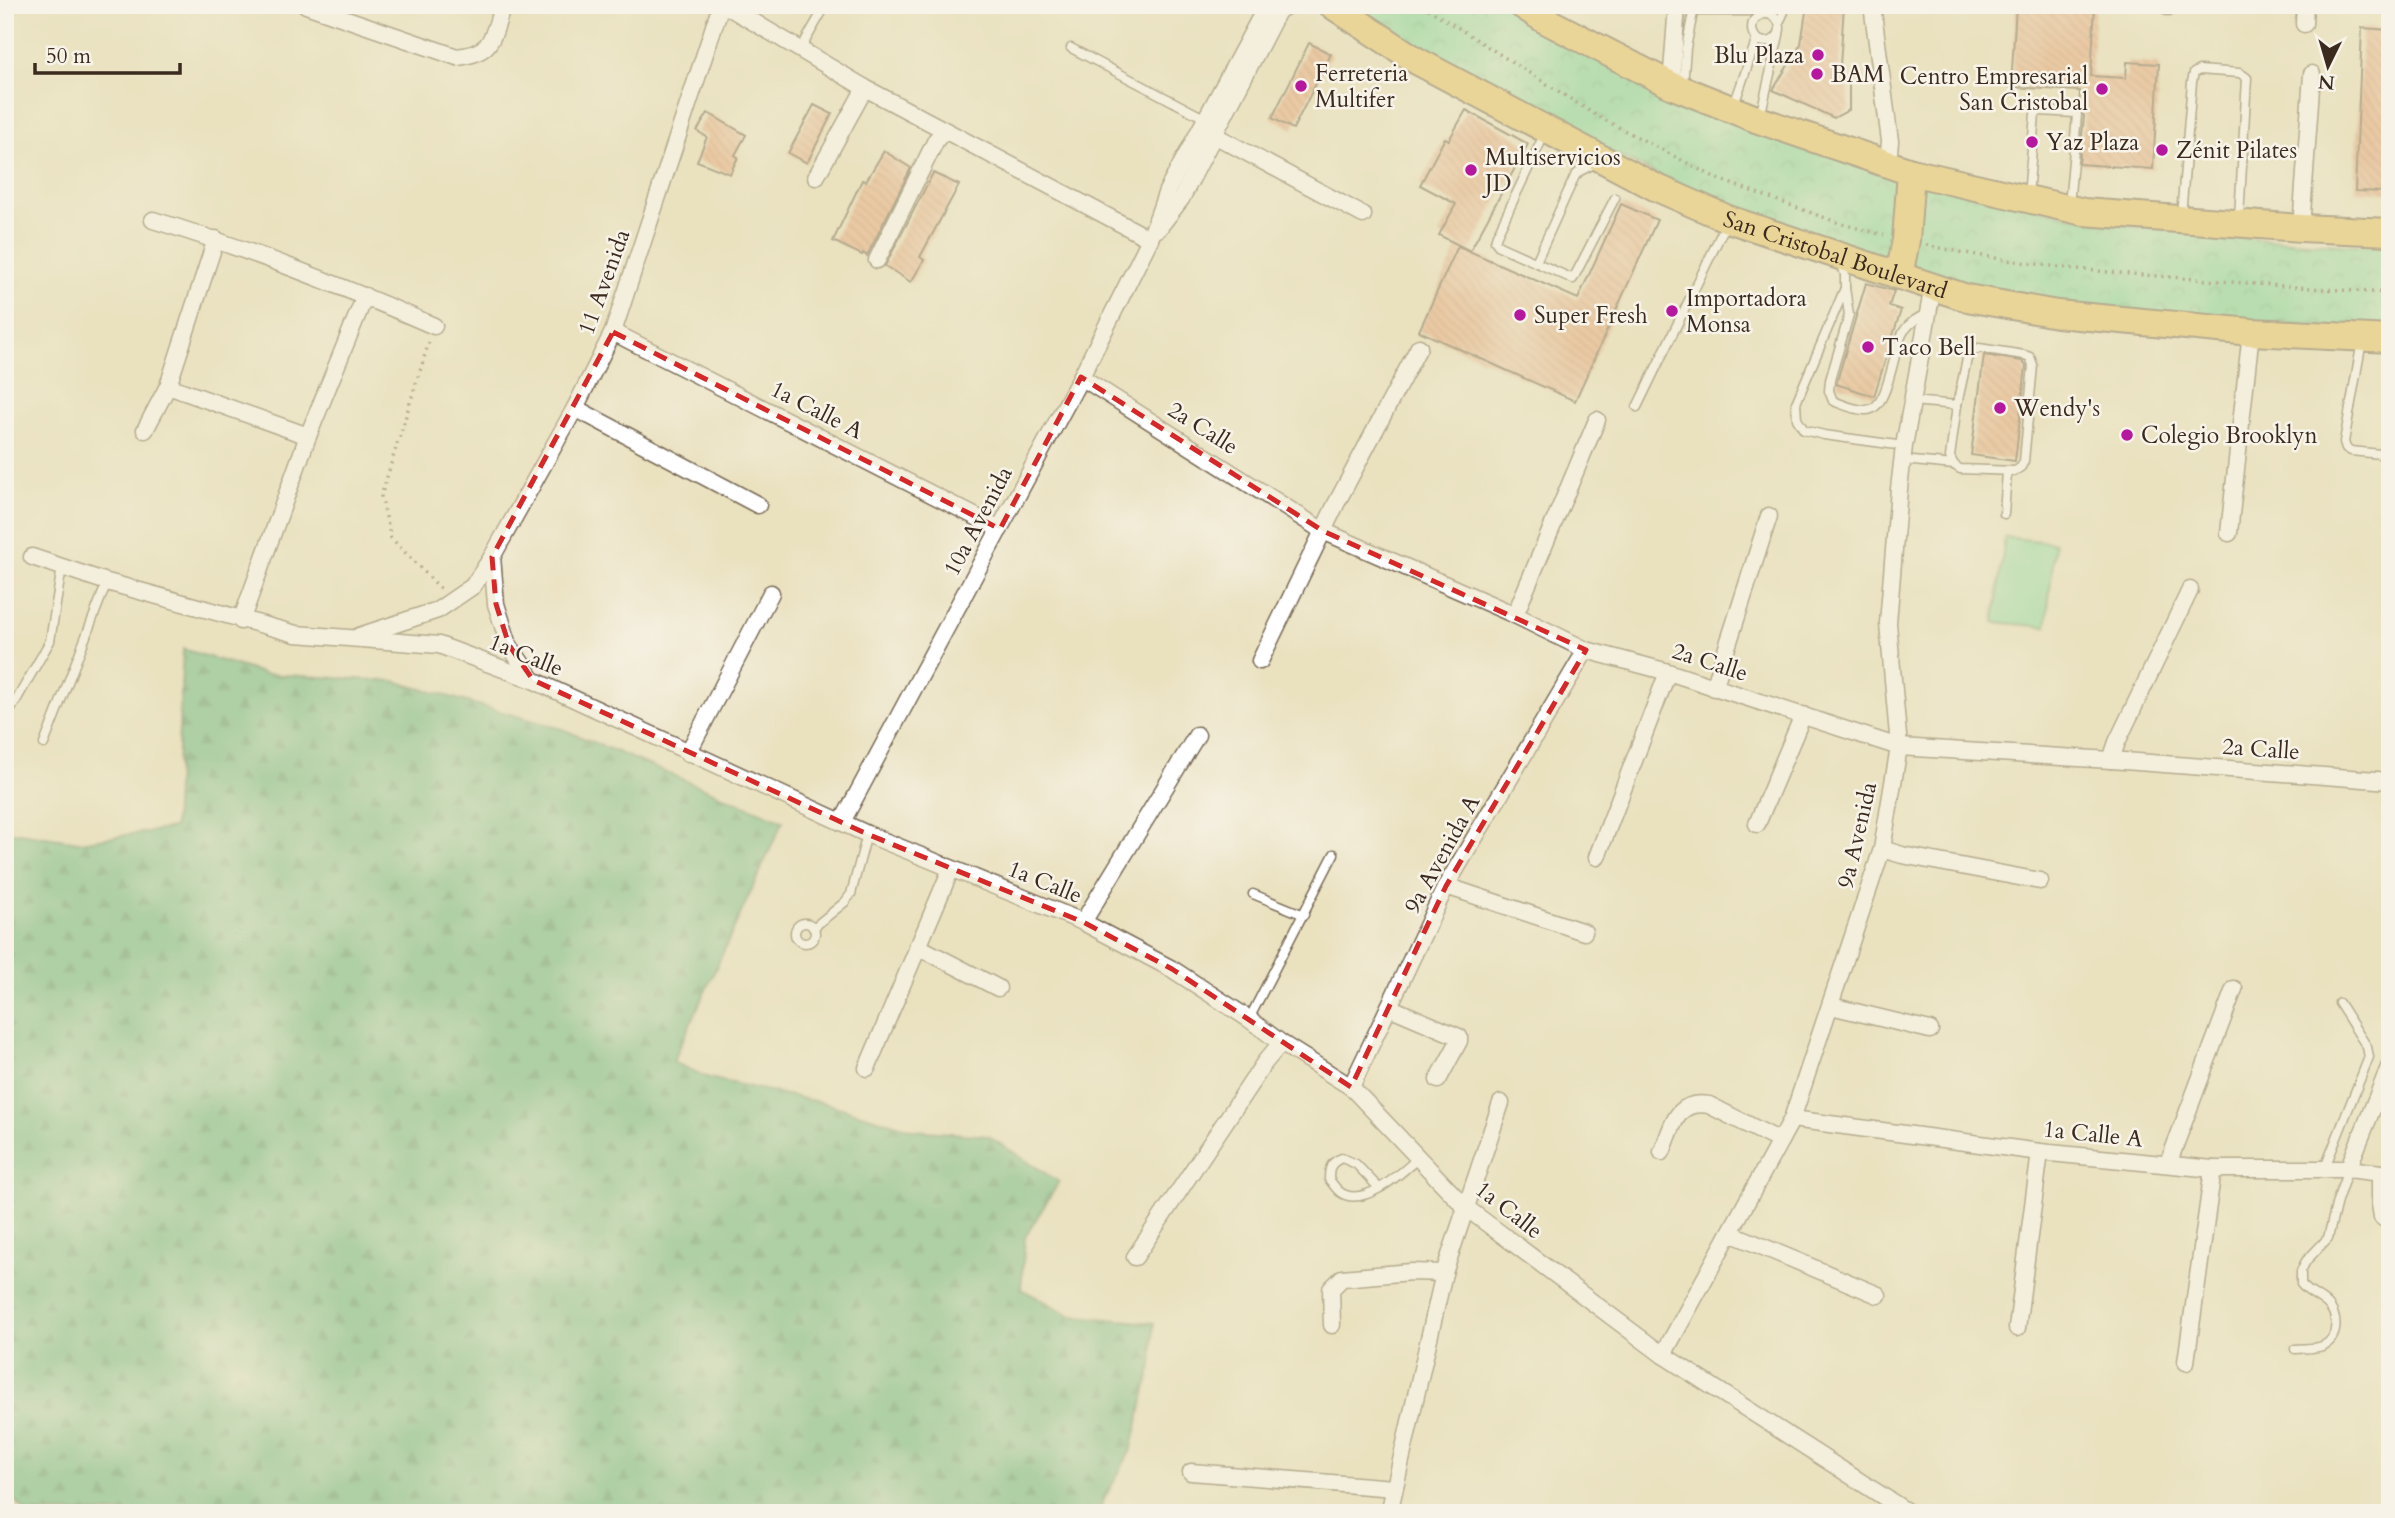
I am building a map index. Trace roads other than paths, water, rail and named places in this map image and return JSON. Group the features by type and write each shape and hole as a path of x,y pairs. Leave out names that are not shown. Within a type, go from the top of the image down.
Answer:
{"main road":[{"name":"San Cristobal Boulevard","path":"1332,5 1417,61 1655,187 1728,219 1840,258 1967,298 2057,314 2251,332 2390,339"},
{"path":"1522,5 1545,13 1677,87 1759,120 1912,172 2069,209 2239,224 2390,232"},
{"path":"1899,276 1906,240 1912,172"}],"street":[{"path":"306,5 457,57 476,55 490,43 503,5"},
{"path":"723,5 865,88 1150,239"},
{"name":"11 Avenida","path":"347,639 438,610 473,586 492,557 575,408 613,332 723,5"},
{"name":"10a Avenida","path":"842,822 1080,377 1150,239 1167,191 1267,5"},
{"name":"10a Avenida","path":"1150,239 1181,199 1278,11 1287,5"},
{"path":"1677,5 1677,87"},
{"path":"1872,5 1890,141 1889,153 1884,163"},
{"path":"2304,24 2305,5"},
{"path":"2301,228 2312,74"},
{"path":"816,177 865,88"},
{"path":"877,260 936,140 944,131"},
{"path":"1214,135 1363,215"},
{"path":"153,220 216,239 365,296 434,326"},
{"path":"145,430 168,386 216,239"},
{"name":"9a Avenida","path":"1663,1355 1793,1119 1882,849 1899,747 1888,623 1903,453 1933,286"},
{"path":"241,621 308,436 365,296"},
{"name":"1a Calle A","path":"613,332 1000,529"},
{"path":"2229,533 2251,332"},
{"path":"1260,662 1323,531 1419,347"},
{"name":"2a Calle","path":"1080,377 1323,531 1515,615 1587,650 1668,671 1899,747 2390,781"},
{"path":"168,386 308,436"},
{"path":"575,408 758,505"},
{"path":"1515,615 1597,420"},
{"path":"1714,688 1769,516"},
{"name":"1a Calle","path":"32,557 107,582 296,634 439,645 533,680 867,834 1083,922 1172,968 1249,1018 1280,1043 1351,1087 1465,1207 1663,1355 1902,1511"},
{"path":"492,557 496,604 509,645 533,680"},
{"path":"2111,760 2117,742 2190,590"},
{"path":"688,753 771,593"},
{"name":"9a Avenida A","path":"1351,1087 1446,886 1587,650"},
{"path":"1597,857 1668,671"},
{"path":"1757,824 1802,715"},
{"path":"1083,922 1197,734"},
{"path":"1882,849 2040,881"},
{"path":"867,1068 951,869"},
{"path":"1446,886 1584,932"},
{"path":"917,946 998,988"},
{"path":"2168,1164 2234,989"},
{"path":"1831,1006 1930,1030"},
{"path":"1389,1007 1459,1037 1438,1080"},
{"path":"1135,1257 1280,1043"},
{"path":"2348,1170 2390,1065"},
{"path":"1389,1513 1444,1273 1501,1103"},
{"path":"1662,1152 1680,1111 1696,1103 1709,1105 1780,1141"},
{"name":"1a Calle A","path":"1793,1119 2040,1152 2213,1169 2348,1170 2385,1173"},
{"path":"2017,1328 2040,1152"},
{"path":"2186,1362 2213,1169"},
{"path":"2385,1173 2380,1204 2382,1217 2390,1223"},
{"path":"1730,1233 1878,1295"},
{"path":"1332,1325 1331,1289 1342,1278 1411,1272 1444,1273"},
{"path":"1191,1472 1394,1488"}],"lane":[{"path":"800,50 826,5"},
{"path":"1759,120 1779,35 1779,23 1787,5"},
{"path":"1677,87 1693,13 1696,10 1748,8 1754,21 1753,33 1756,38 1769,42 1779,35"},
{"path":"1754,21 1764,14 1770,14 1779,23"},
{"path":"1733,110 1756,38"},
{"path":"1072,48 1206,119"},
{"path":"2181,219 2194,73 2199,70 2240,73 2247,78 2239,224"},
{"path":"2027,200 2035,114 2039,111 2075,113 2077,115 2069,209"},
{"path":"1546,130 1495,241 1499,246 1569,279 1576,277 1615,198"},
{"path":"1536,262 1575,176 1604,160"},
{"path":"1637,407 1728,219"},
{"path":"1840,258 1845,275 1849,315 1830,380 1829,391 1833,401 1866,411 1875,408 1882,401 1896,348 1904,331 1914,320 1926,314"},
{"path":"1845,288 1797,403 1797,419 1804,430 1954,465 1960,469 2007,472 2021,467 2024,461 2033,365 2030,358 1979,348 1967,359 1950,457 1954,465"},
{"path":"2363,338 2344,442 2346,448 2351,451 2390,455"},
{"path":"1912,401 1957,405"},
{"path":"2004,514 2007,472"},
{"path":"5,719 50,641 62,567"},
{"path":"44,744 107,582"},
{"path":"813,928 851,894 867,834"},
{"path":"1249,1018 1334,854"},
{"path":"1253,894 1304,915"},
{"path":"2324,1170 2369,1057 2367,1046 2339,1003"},
{"path":"1379,1188 1356,1164 1342,1158 1329,1168 1329,1179 1339,1192 1352,1197 1364,1196 1379,1188 1418,1159"},
{"path":"2295,1349 2323,1346 2332,1339 2336,1328 2335,1316 2328,1304 2309,1294 2301,1284 2301,1271 2306,1261 2328,1238 2348,1170"}],"place":[{"name":"Blu Plaza","path":"1818,55"},
{"name":"BAM","path":"1817,74"},
{"name":"Ferreteria Multifer","path":"1301,86"},
{"name":"Centro Empresarial San Cristobal","path":"2102,89"},
{"name":"Yaz Plaza","path":"2032,142"},
{"name":"Zénit Pilates","path":"2162,150"},
{"name":"Multiservicios JD","path":"1471,170"},
{"name":"Importadora Monsa","path":"1672,311"},
{"name":"Super Fresh","path":"1520,315"},
{"name":"Taco Bell","path":"1868,347"},
{"name":"Wendy's","path":"2000,408"},
{"name":"Colegio Brooklyn","path":"2127,435"}]}
